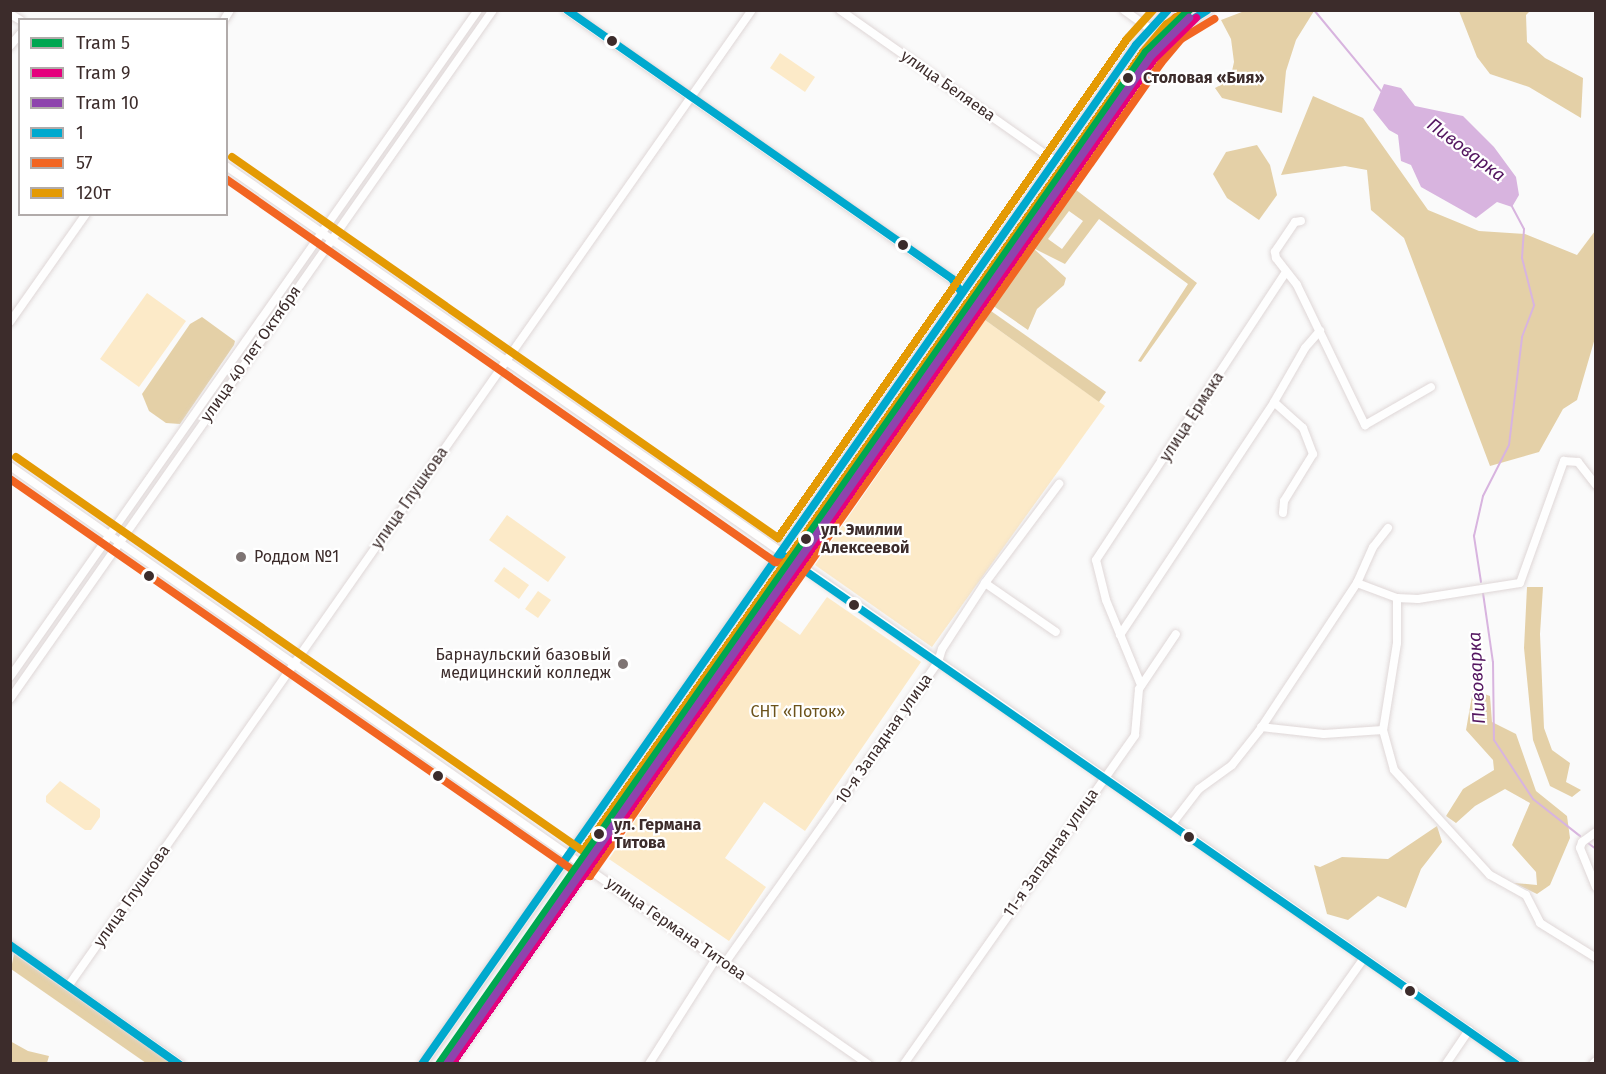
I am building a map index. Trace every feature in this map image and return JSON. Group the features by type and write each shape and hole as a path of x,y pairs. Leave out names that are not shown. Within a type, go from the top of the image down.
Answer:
{"main road":[{"path":"422,1064 1149,28 1168,10"},
{"path":"449,1064 1165,41 1208,10"}],"street":[{"name":"улица 40 лет Октября","path":"10,677 478,10"},
{"name":"улица 40 лет Октября","path":"10,699 493,10"},
{"path":"566,10 952,279 962,293 978,307"},
{"name":"улица Глушкова","path":"69,985 752,10"},
{"name":"улица Беляева","path":"840,10 1055,161"},
{"path":"1124,10 1149,28"},
{"path":"228,167 1517,1064"},
{"path":"10,322 85,216"},
{"path":"1301,221 1295,222 1275,252 1286,272 1297,285 1365,425 1431,387"},
{"name":"улица Ермака","path":"1120,635 1106,600 1096,560 1286,272"},
{"path":"1141,686 1120,635 1274,402 1305,348 1320,331"},
{"path":"1274,402 1303,428 1313,454 1284,501 1283,513"},
{"path":"1357,583 1397,598 1523,582 1561,469 1569,459 1578,462 1596,485"},
{"name":"улица Германа Титова","path":"10,466 868,1064"},
{"name":"10-я Западная улица","path":"725,963 938,662 942,649 985,583 1059,484"},
{"path":"1172,824 1199,789 1232,765 1261,727 1357,583 1374,547 1388,528"},
{"path":"985,583 1056,632"},
{"path":"1397,598 1396,643 1383,730 1394,770 1407,789 1446,823 1490,875 1526,895 1540,922 1596,958"},
{"name":"11-я Западная улица","path":"904,1064 1135,735 1135,698 1176,634"},
{"path":"1261,727 1324,734 1383,730"},
{"path":"1596,832 1582,842 1580,848 1596,887"},
{"path":"10,945 180,1064"},
{"path":"649,1064 717,957"},
{"path":"1289,1064 1364,958"},
{"path":"1446,1064 1469,1030"}],"green space":[{"path":"780,53 815,77 805,92 770,68"},
{"path":"147,293 186,321 139,387 100,359"},
{"path":"985,320 1105,406 932,647 815,565"},
{"path":"507,515 566,557 548,582 489,540"},
{"path":"504,567 529,585 519,599 494,581"},
{"path":"538,591 551,600 538,618 525,609"},
{"name":"СНТ «Поток»","path":"827,597 921,662 805,831 764,802 725,858 766,887 729,941 609,859 774,617 800,635"},
{"path":"60,781 100,809 100,817 91,830 85,830 46,802 46,796"}],"shaded area":[{"path":"1247,10 1314,11 1296,40 1286,71 1282,113 1222,98 1215,88 1230,80 1234,62 1231,39 1221,20"},
{"path":"1459,11 1530,11 1526,15 1527,42 1545,58 1583,78 1581,118 1529,87 1490,74 1477,57"},
{"path":"1313,96 1363,118 1428,210 1479,231 1525,234 1577,255 1595,231 1595,338 1577,400 1563,409 1539,452 1490,466 1404,238 1371,210 1367,170 1345,166 1281,175"},
{"path":"1257,145 1270,165 1277,195 1259,220 1227,198 1213,174 1226,152"},
{"path":"1071,186 1197,283 1141,362 1138,361 1188,284 1099,219 1065,264 1033,248 1066,278 1064,285 1037,309 1028,330 992,305","holes":["1069,211 1083,221 1062,249 1048,239"]},
{"path":"991,311 1106,392 1099,402 985,320"},
{"path":"202,317 235,341 234,345 180,424 166,423 149,411 142,394 190,324"},
{"path":"1527,587 1543,587 1540,634 1544,728 1552,750 1570,763 1566,782 1581,790 1572,797 1550,786 1533,740 1524,648"},
{"path":"1473,690 1490,696 1492,722 1516,734 1536,791 1567,816 1570,838 1550,885 1537,894 1514,883 1537,885 1536,872 1512,845 1530,803 1505,789 1475,806 1456,823 1446,816 1463,789 1494,770 1493,760 1466,730"},
{"path":"1437,826 1442,842 1421,869 1406,908 1378,896 1348,920 1327,914 1314,865 1320,867 1342,857 1388,859"},
{"path":"14,954 170,1063 146,1063 11,969"},
{"path":"10,1041 28,1051 49,1056 47,1063 11,1063"}],"water":[{"path":"1384,84 1401,88 1415,106 1463,116 1494,147 1516,177 1519,195 1512,207 1497,202 1476,218 1421,187 1411,165 1401,161 1398,135 1389,130 1373,110"}],"waterway":[{"name":"Пивоварка","path":"1314,10 1381,91"},
{"name":"Пивоварка","path":"1481,582 1474,536 1483,496 1509,445 1522,337 1534,305 1522,258 1524,229 1511,205"},
{"name":"Пивоварка","path":"1483,593 1493,662 1494,740 1533,799 1580,836"},
{"name":"Пивоварка","path":"1588,843 1596,849"}],"tram line":[{"name":"5","path":"439,1064 1146,52 1189,10"},
{"name":"10","path":"447,1064 1151,56 1189,18"},
{"name":"9","path":"452,1064 1154,59 1196,18"}],"transit line":[{"name":"1","path":"567,10 952,279 962,293"},
{"name":"120т","path":"232,157 778,538 1127,39 1153,10"},
{"name":"1","path":"422,1064 1136,45 1168,10"},
{"name":"120т","path":"16,457 583,851 1144,51 1167,24 1187,10"},
{"name":"1","path":"449,1064 1153,57 1174,31 1207,10"},
{"name":"57","path":"228,180 775,562 783,563 790,559 1144,52 1176,17"},
{"name":"57","path":"10,479 580,875 590,876 1161,63 1181,39 1214,19"},
{"name":"1","path":"781,554 1516,1064"},
{"name":"1","path":"10,945 179,1064"}],"place":[{"name":"Столовая «Бия»","path":"1128,78"},
{"name":"ул. Эмилии Алексеевой","path":"806,539"},
{"name":"Роддом №1","path":"241,557"},
{"name":"Барнаульский базовый медицинский колледж","path":"623,664"},
{"name":"ул. Германа Титова","path":"599,834"}]}
